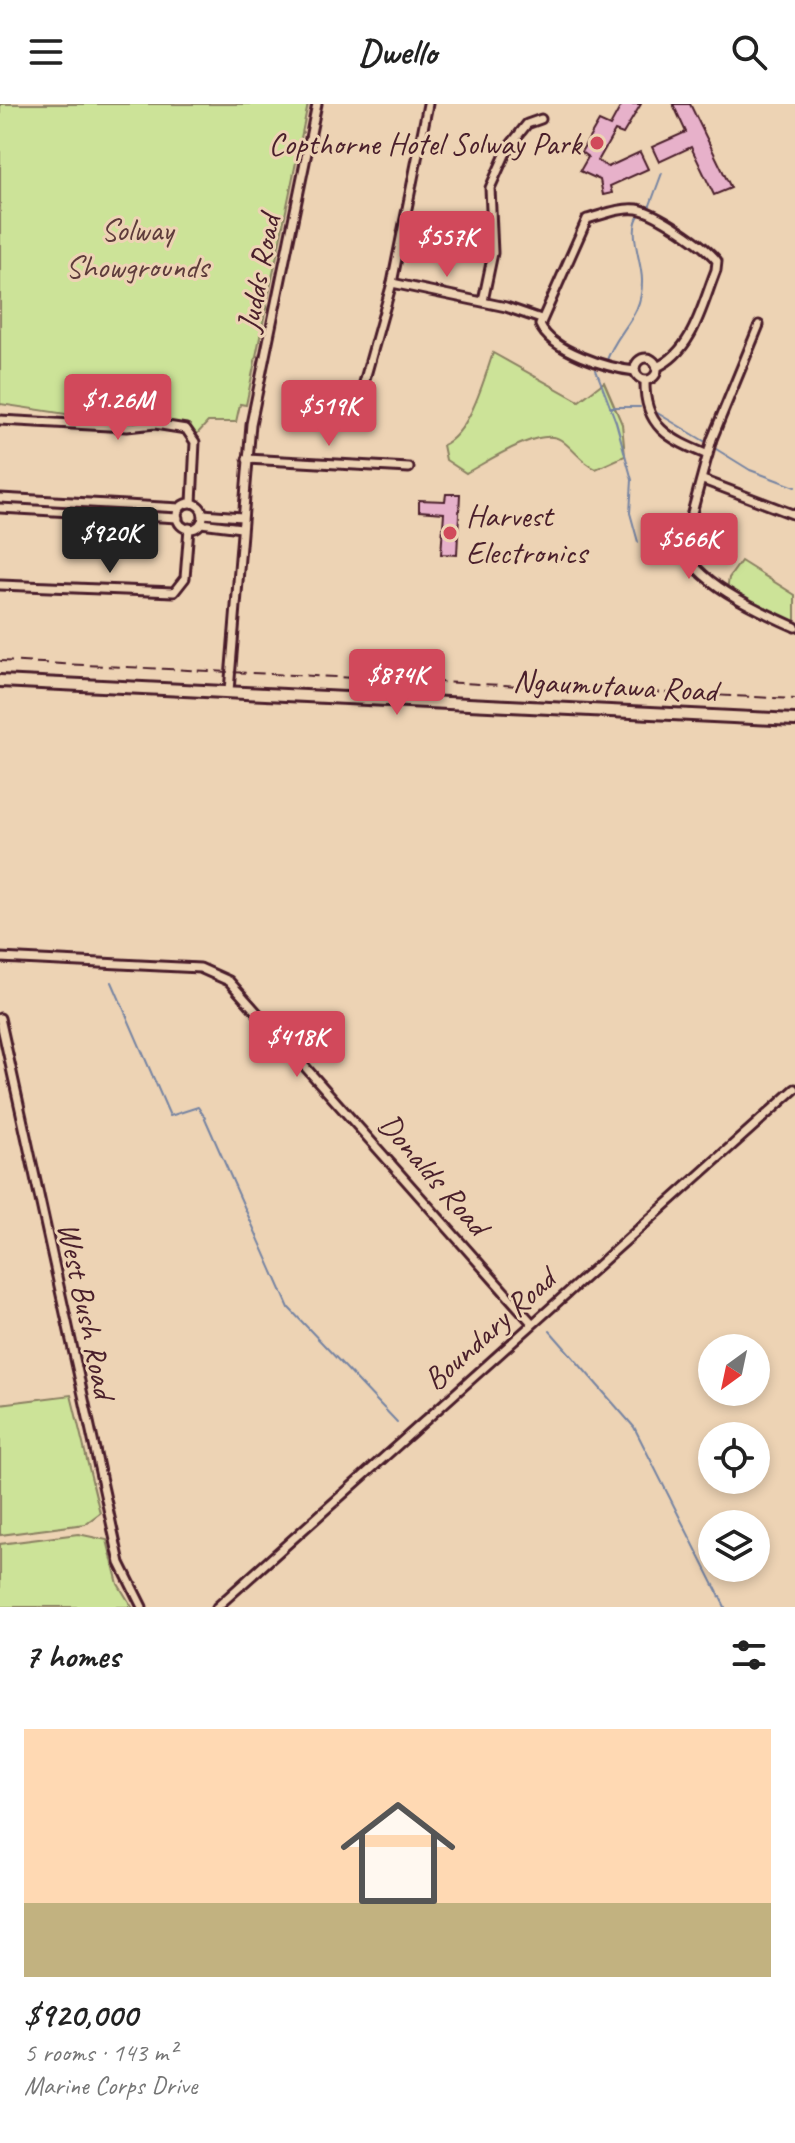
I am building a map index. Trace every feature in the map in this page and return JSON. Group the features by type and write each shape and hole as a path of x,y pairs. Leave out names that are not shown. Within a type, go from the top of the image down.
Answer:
{"main road":[{"name":"Ngaumutawa Road","path":"0,681 795,720"}],"street":[{"name":"Judds Road","path":"229,691 247,459 254,409 317,104"},
{"path":"358,404 392,283 428,104"},
{"path":"483,301 493,253 490,188 508,148 527,124 541,119"},
{"path":"645,381 655,377 657,367 675,357 686,343 717,261 703,247 641,209 587,219 541,319 544,332 586,360 606,368 635,371 645,381 646,409 652,421 688,447 708,455"},
{"path":"392,283 483,301 541,319"},
{"path":"759,325 719,419 684,535 686,555 733,594 795,627"},
{"path":"635,371 638,361 645,358 657,367"},
{"path":"0,420 127,427 155,424 186,429 195,442 192,503 203,514 242,517"},
{"path":"247,459 409,468"},
{"path":"703,480 795,515"},
{"path":"189,528 178,518 3,508 3,498 180,508 192,503"},
{"path":"60,511 61,501"},
{"path":"115,504 115,514"},
{"path":"178,518 180,508"},
{"path":"201,523 203,514"},
{"path":"189,528 201,523 241,528"},
{"path":"0,585 174,592 185,578 189,528"},
{"name":"Donalds Road","path":"0,958 200,968 229,981 532,1323"},
{"name":"West Bush Road","path":"0,1018 120,1563 142,1607"},
{"path":"0,1071 11,1070"},
{"name":"Boundary Road","path":"217,1607 795,1089"}],"green space":[{"name":"Solway Showgrounds","path":"0,104 308,104 246,405 240,404 236,422 208,422 197,434 0,404"},
{"path":"493,353 579,401 604,382 622,424 625,456 596,469 561,440 552,437 527,441 466,473 446,460 443,445 453,439 468,417"},
{"path":"741,561 795,595 795,627 727,590 729,578"},
{"path":"71,1395 100,1513 85,1524 0,1535 0,1404"},
{"path":"78,1534 107,1540 118,1584 132,1607 0,1607 0,1544"}],"building":[{"name":"Copthorne Hotel Solway Park","path":"622,104 641,104 623,134 615,131 598,161 608,167 640,152 648,169 610,186 612,193 603,195 600,180 580,171 588,157 581,152 599,121 610,126"},
{"path":"673,104 690,104 731,188 714,195 691,147 659,162 652,147 686,132"},
{"name":"Harvest Electronics","path":"446,494 460,494 457,555 441,554 444,513 419,511 419,500 445,501"}],"waterway":[{"path":"649,208 662,173"},
{"path":"606,363 634,315 641,293 635,237 636,221 640,214"},
{"path":"596,370 616,422 632,480 630,513 638,542"},
{"path":"610,407 640,407"},
{"path":"654,411 704,441"},
{"path":"716,449 750,470 795,487"},
{"path":"112,982 170,1116 198,1107 204,1116 289,1308 397,1422"},
{"path":"550,1331 634,1427 725,1607"}],"railway":[{"path":"0,661 795,699"}],"place":[{"name":"Copthorne Hotel Solway Park","path":"597,143"},
{"name":"Harvest Electronics","path":"450,533"}]}
